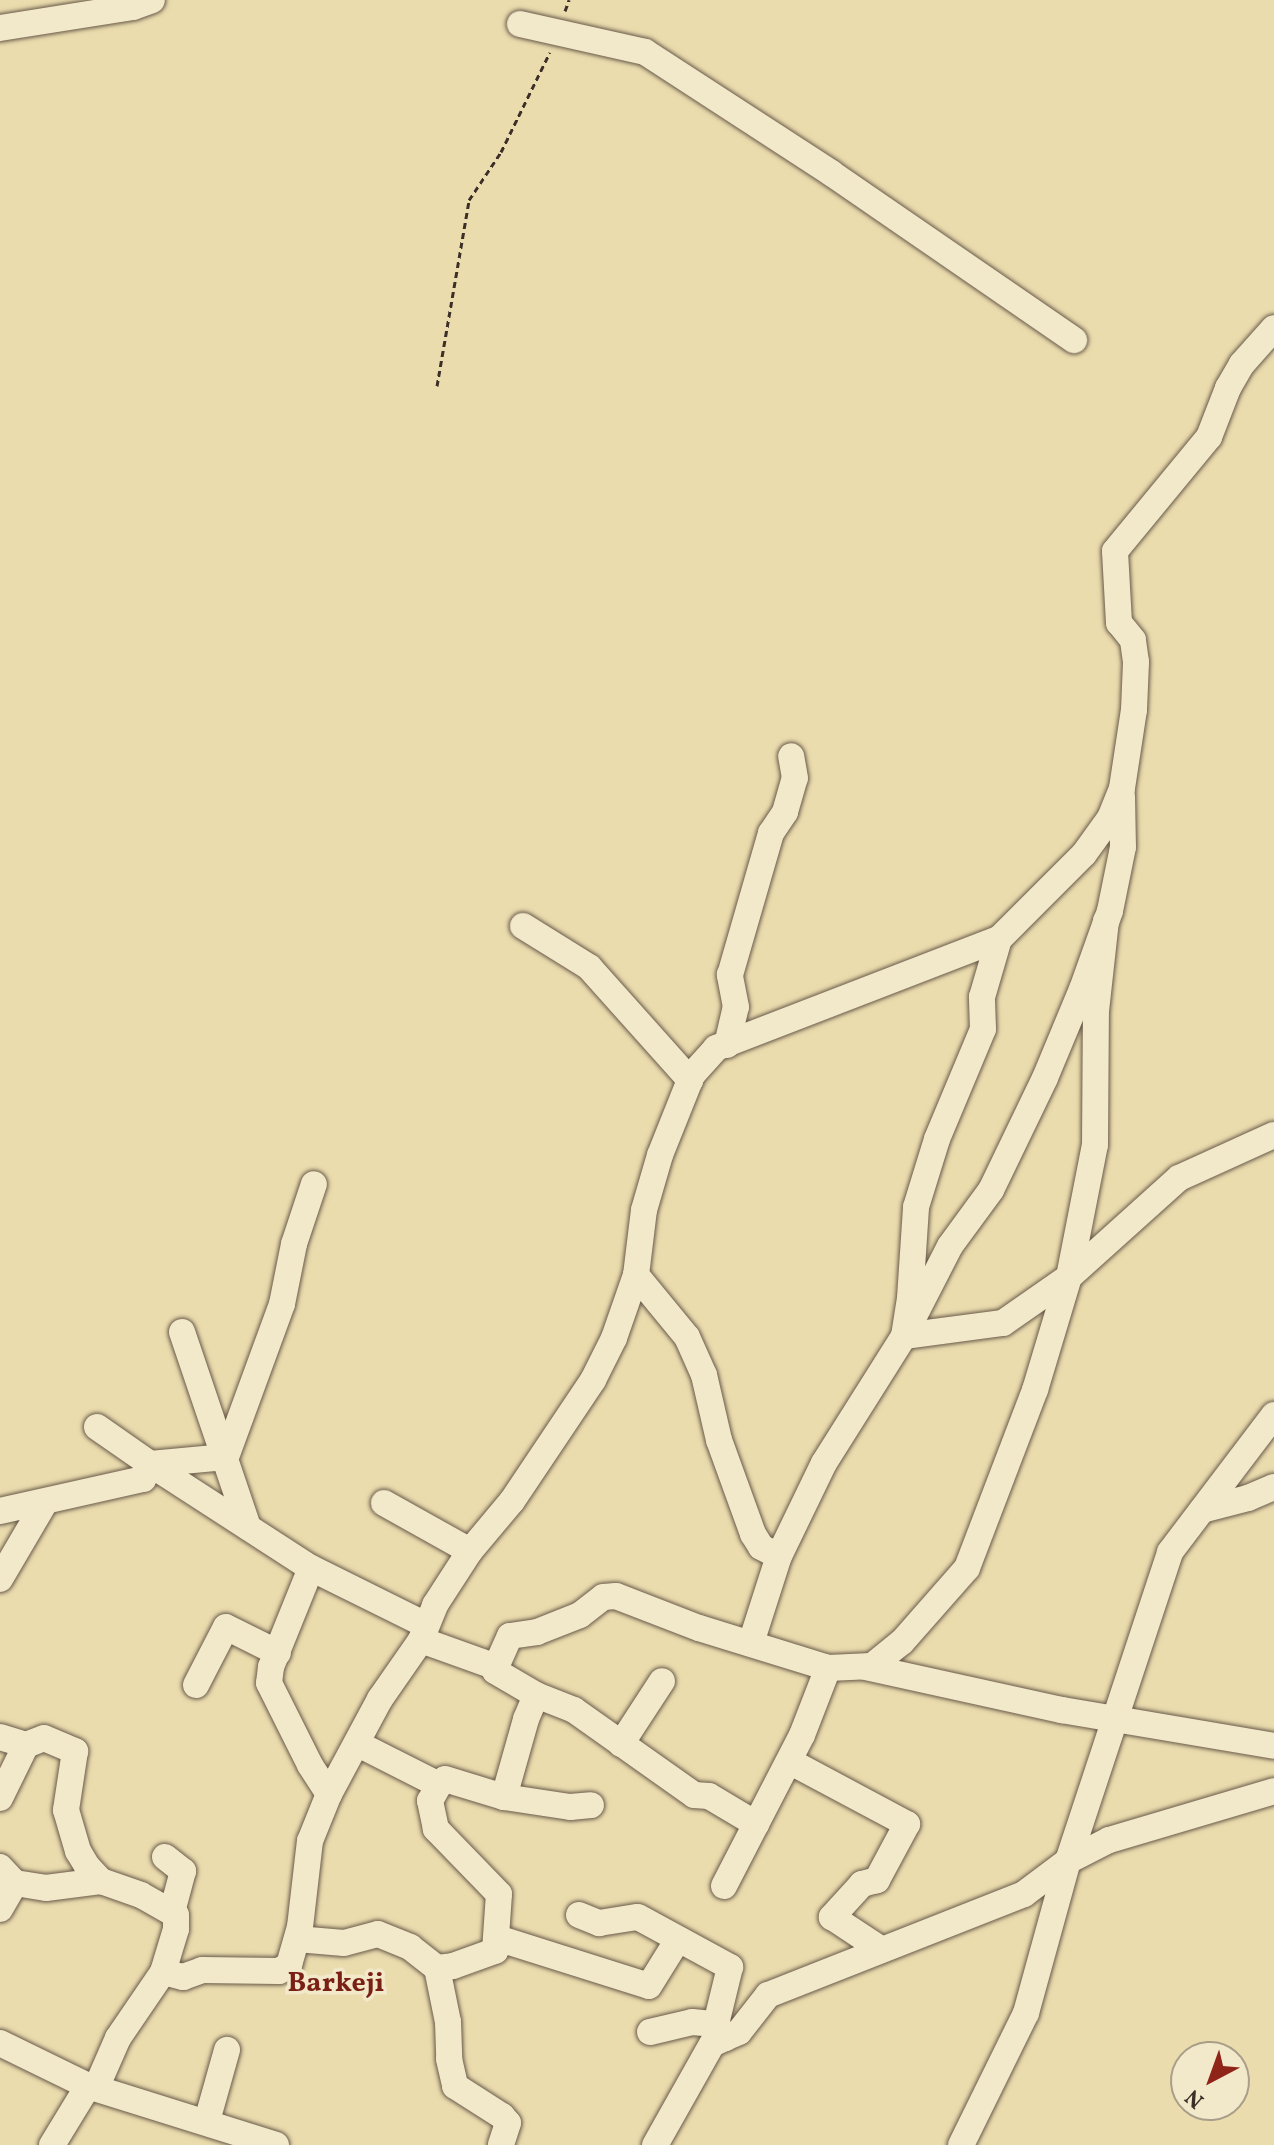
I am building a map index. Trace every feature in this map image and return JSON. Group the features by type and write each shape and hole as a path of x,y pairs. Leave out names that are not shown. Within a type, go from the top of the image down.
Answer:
{"street":[{"path":"0,28 133,7 152,0"},
{"path":"520,24 645,52 831,173 1074,340"},
{"path":"866,1667 902,1642 967,1568 1035,1390 1069,1277 1095,1145 1096,1011 1106,921 1123,847 1122,788 1134,710 1136,662 1133,640 1119,623 1115,551 1209,437 1228,388 1242,364 1274,328"},
{"path":"727,1045 736,1007 730,975 771,833 785,812 795,778 791,756"},
{"path":"163,1972 183,1977 202,1970 279,1971 289,1965 297,1939 310,1841 329,1794 380,1699 423,1633 435,1605 470,1551 512,1501 593,1380 614,1338 636,1275 644,1210 660,1155 690,1080 716,1048 999,939 1084,854 1110,818 1122,788"},
{"path":"532,920 569,955 589,967 690,1080"},
{"path":"751,1643 779,1556 824,1463 904,1336 950,1246 991,1190 1045,1078 1106,921"},
{"path":"904,1336 910,1298 916,1207 937,1139 983,1029 982,997 999,939"},
{"path":"904,1336 1003,1323 1069,1277 1179,1178 1274,1135"},
{"path":"226,1457 282,1304 294,1244 314,1184"},
{"path":"636,1275 687,1337 704,1375 719,1440 753,1534 761,1547 779,1556"},
{"path":"182,1332 248,1527"},
{"path":"961,2145 1026,2013 1068,1861 1170,1552 1274,1415"},
{"path":"97,1427 311,1568 423,1633 496,1667"},
{"path":"150,1464 226,1457"},
{"path":"0,1511 44,1504 80,1492 143,1479 150,1464"},
{"path":"1202,1510 1274,1487"},
{"path":"384,1503 470,1551"},
{"path":"0,1579 44,1504"},
{"path":"311,1568 269,1683 310,1765 329,1794"},
{"path":"756,1824 709,1796 694,1795 574,1710 536,1695 495,1671 510,1636 537,1632 580,1615 603,1597 616,1596 699,1628 828,1668 866,1667 1115,1719 1274,1746"},
{"path":"196,1685 226,1627 278,1653"},
{"path":"724,1886 789,1761 828,1668"},
{"path":"621,1744 662,1681"},
{"path":"504,1797 536,1695"},
{"path":"0,1737 26,1745 44,1738 75,1751 66,1810 78,1851 101,1881"},
{"path":"358,1744 439,1785"},
{"path":"0,1798 26,1745"},
{"path":"789,1761 907,1824 877,1880 862,1884 832,1917 879,1948"},
{"path":"437,1968 453,1966 495,1951 499,1894 436,1829 430,1801 439,1785 445,1779 504,1797 570,1807 591,1805"},
{"path":"650,2032 692,2022 720,2031 739,2032 768,1995 879,1948 1024,1894 1068,1861 1109,1840 1274,1791"},
{"path":"165,1857 183,1871 172,1912"},
{"path":"0,1909 7,1875 46,1888 101,1881 141,1895 176,1915 176,1929 163,1972 52,2145"},
{"path":"579,1915 599,1923 638,1917 677,1941 730,1967 720,2031 655,2145"},
{"path":"297,1939 344,1943 378,1934 410,1947 437,1968 448,2022 449,2059 455,2086 508,2123 501,2145"},
{"path":"497,1938 649,1986 677,1941"},
{"path":"729,1976 768,1995"},
{"path":"0,2043 92,2086 276,2145"},
{"path":"207,2121 227,2050"}],"path":[{"path":"437,386 469,200 501,152 522,105 542,73 569,0"}],"district":[{"name":"Barkeji","path":"336,1984"}]}
